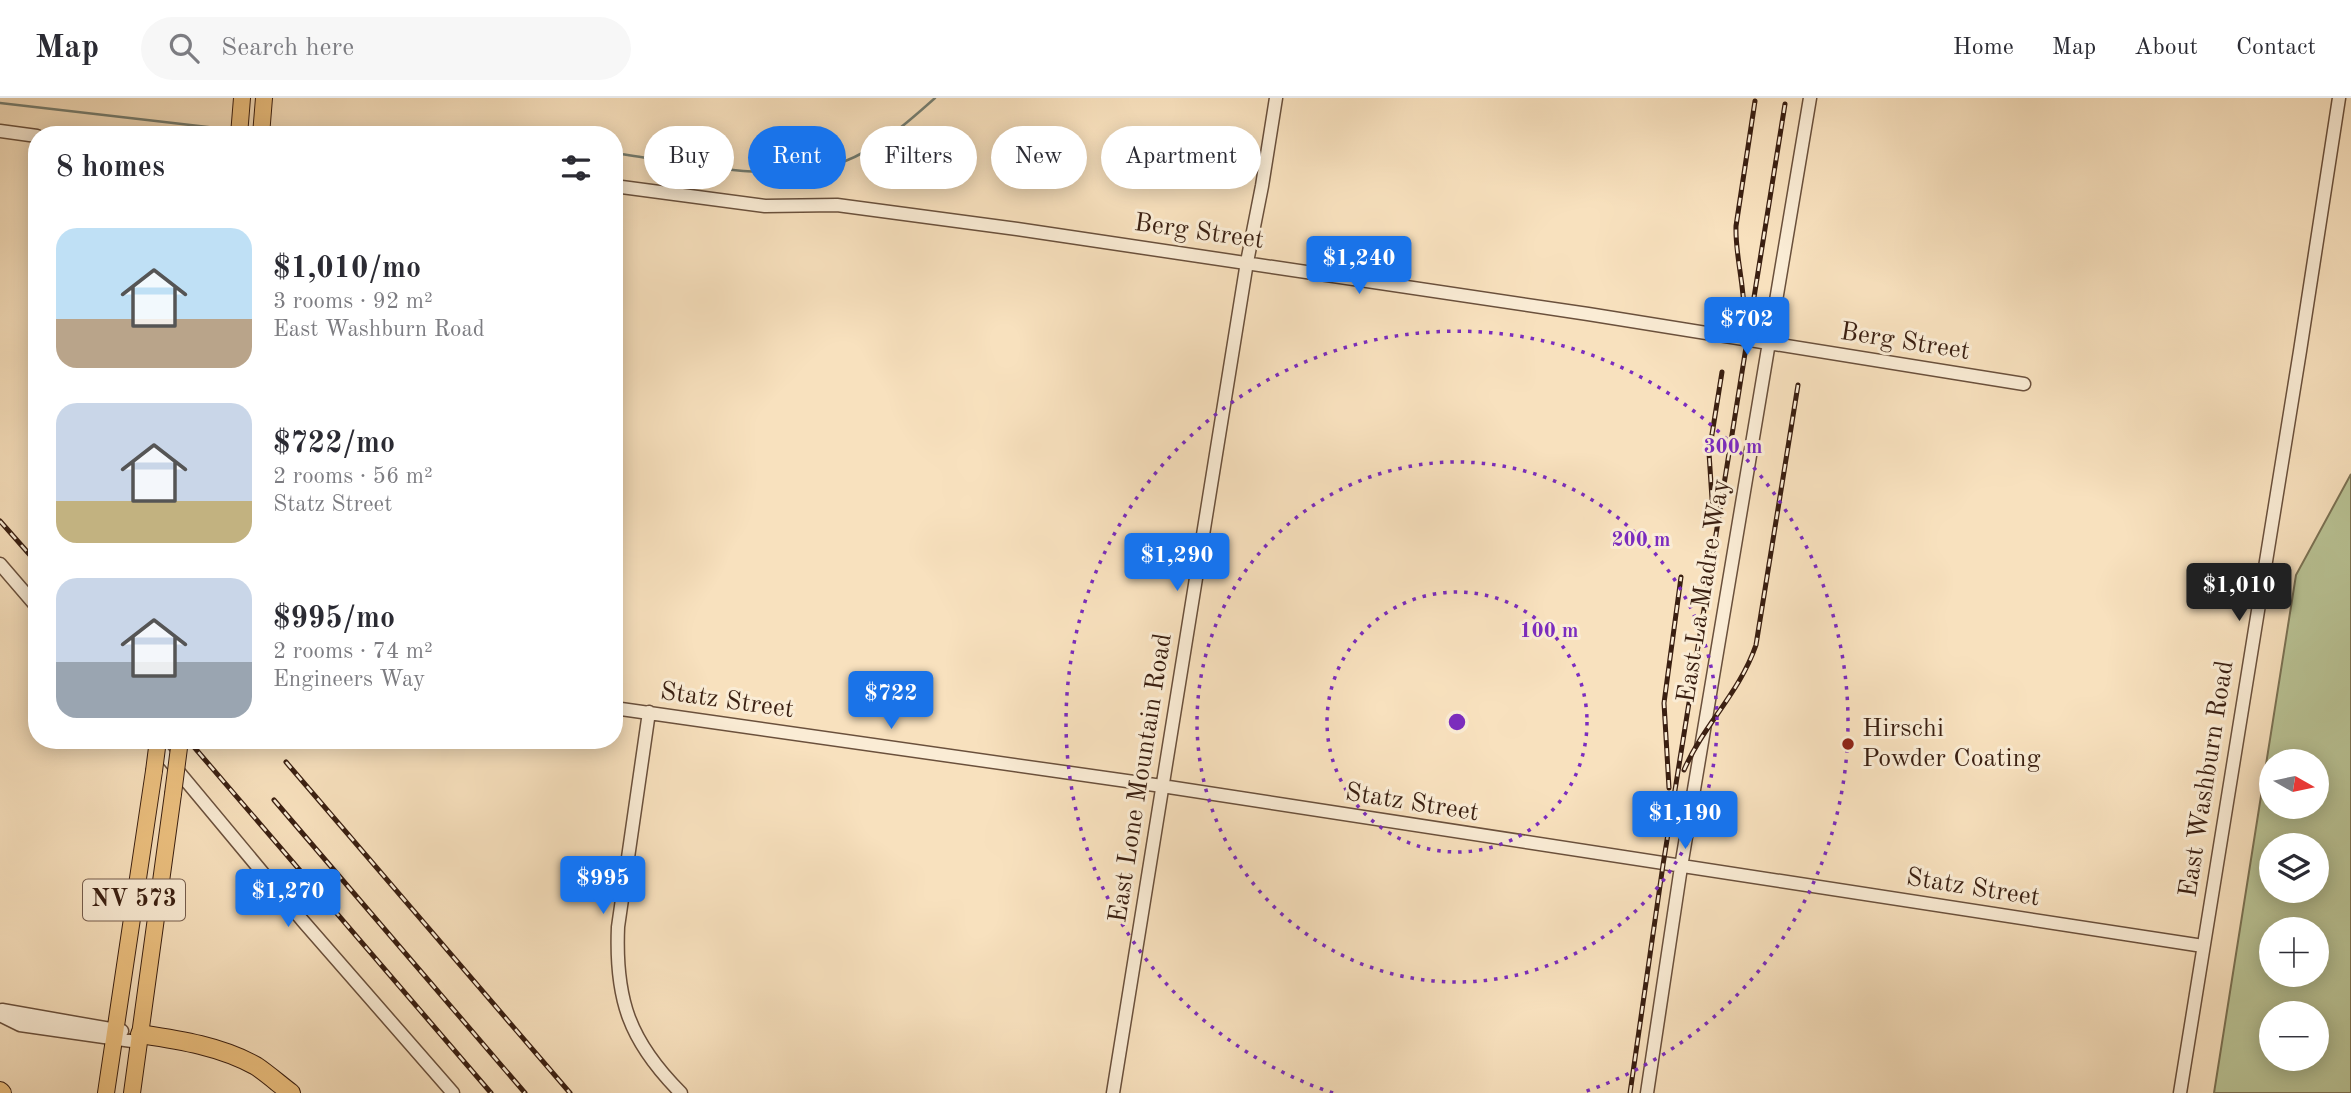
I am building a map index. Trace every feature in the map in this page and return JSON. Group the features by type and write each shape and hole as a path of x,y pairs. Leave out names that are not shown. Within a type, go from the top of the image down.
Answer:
{"highway":[{"path":"139,1038 190,1042 220,1051 257,1067 291,1093"}],"main road":[{"path":"240,126 242,98"},
{"path":"262,126 264,98"},
{"name":"NV 573","path":"106,1093 154,771 155,749"},
{"name":"NV 573","path":"132,1093 179,749"}],"street":[{"name":"East Lone Mountain Road","path":"1113,1093 1247,262 1276,98"},
{"name":"East La Madre Way","path":"1647,1093 1681,867 1810,98"},
{"name":"East Washburn Road","path":"2180,1093 2301,351 2339,98"},
{"path":"0,131 28,135"},
{"name":"Berg Street","path":"623,187 765,205 822,204 853,207 1247,262 2024,384"},
{"path":"0,564 28,597"},
{"name":"Statz Street","path":"623,709 1162,786 2203,946"},
{"path":"649,712 618,927 617,962 621,995 632,1029 658,1070 681,1093"},
{"path":"162,749 302,920 453,1093"},
{"path":"0,1012 139,1038"}],"green space":[{"path":"2351,474 2351,1093 2214,1093 2259,809 2259,819 2329,819 2329,749 2268,749 2296,575"}],"waterway":[{"path":"623,154 730,170 791,172 819,169 869,150 903,126 935,98"},
{"path":"0,103 199,126"}],"railway":[{"path":"1744,317 1736,226 1755,101"},
{"path":"1630,1093 1663,865 1785,104"},
{"path":"1713,514 1709,453 1722,372"},
{"path":"1684,770 1701,738 1740,679 1756,645 1798,385"},
{"path":"0,521 28,553"},
{"path":"1669,788 1664,703 1681,577"},
{"path":"196,749 491,1093"},
{"path":"286,762 570,1093"},
{"path":"274,800 525,1093"}],"place":[{"name":"Hirschi Powder Coating","path":"1848,744"}]}
